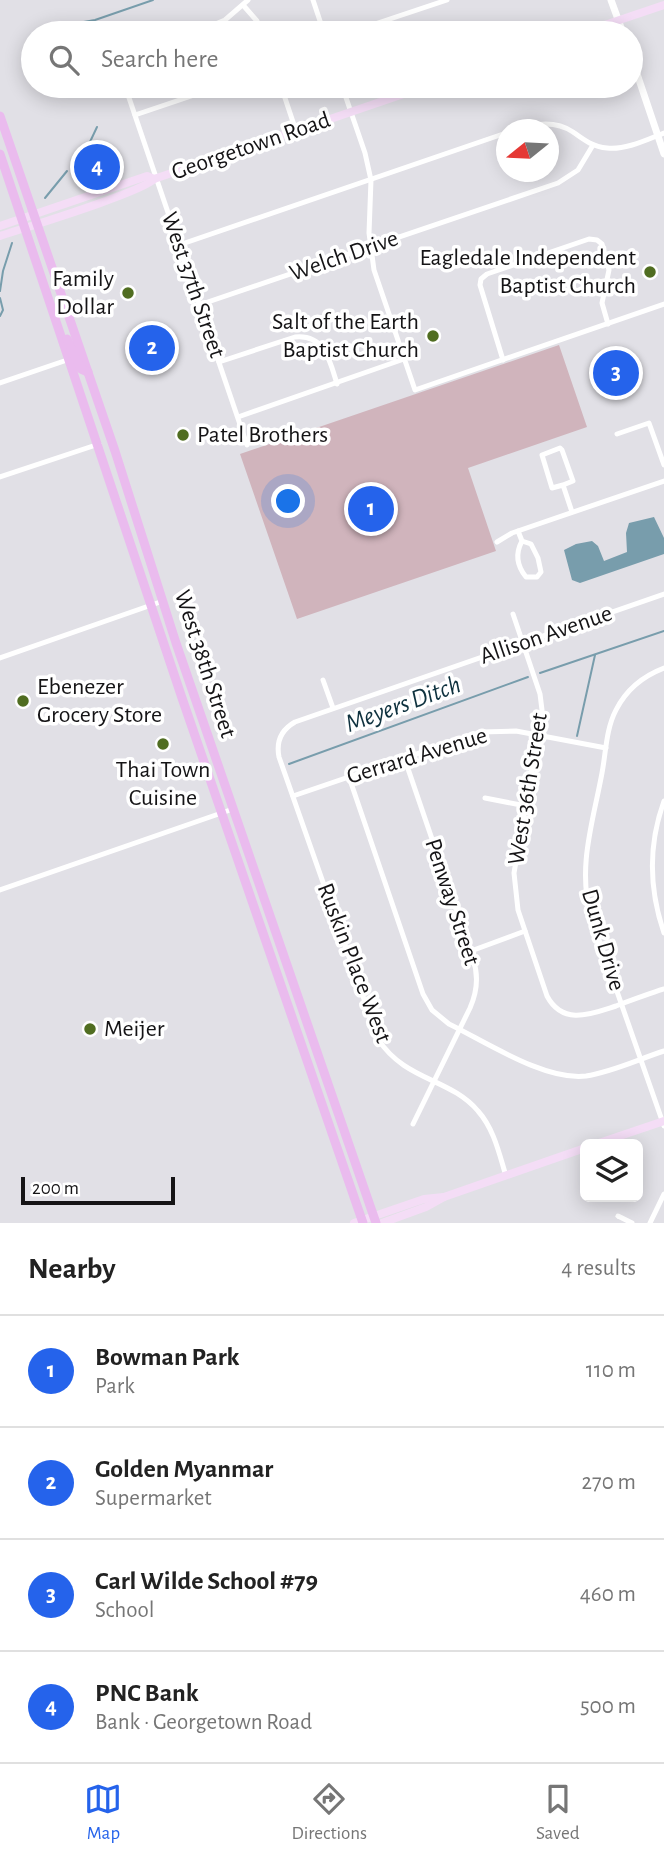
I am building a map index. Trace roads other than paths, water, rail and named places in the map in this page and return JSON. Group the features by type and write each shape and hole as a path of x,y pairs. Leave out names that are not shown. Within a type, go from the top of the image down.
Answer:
{"main road":[{"path":"615,21 664,5"},
{"name":"Georgetown Road","path":"0,226 23,223 119,196 150,184 155,178 392,98"},
{"name":"West 38th Street","path":"0,116 233,809 375,1220"},
{"name":"West 38th Street","path":"0,154 360,1222"},
{"name":"Georgetown Road","path":"0,236 23,223"},
{"path":"61,333 71,343 81,369 88,372"},
{"path":"99,444 106,445 117,475 130,498"},
{"path":"267,944 273,945 286,962"},
{"path":"294,1023 300,1024 314,1044"},
{"path":"307,1062 317,1074 324,1091 331,1092"},
{"path":"612,1139 663,1123"},
{"path":"382,1223 426,1208 444,1197 580,1150"},
{"path":"360,1222 375,1220 424,1199 444,1197"}],"street":[{"path":"313,0 320,21"},
{"path":"384,21 447,0"},
{"path":"611,0 618,20"},
{"path":"223,21 245,3 257,21"},
{"path":"643,88 661,135 664,154"},
{"name":"West 37th Street","path":"129,98 247,445"},
{"path":"135,115 185,98"},
{"path":"285,98 296,131"},
{"path":"346,98 371,180 370,247 374,271 415,390 664,304"},
{"path":"559,126 593,145 609,149 621,148 661,135"},
{"path":"179,246 496,136"},
{"name":"Welch Drive","path":"199,305 562,181 581,167 593,145"},
{"path":"503,360 480,285 481,279 487,274 589,239 597,240 602,246 610,270 602,303 608,324"},
{"path":"219,362 292,338 306,337 326,350 337,384"},
{"path":"0,383 70,359"},
{"path":"238,417 404,359"},
{"path":"617,434 649,423 664,466"},
{"path":"0,477 99,444"},
{"path":"562,450 573,481 563,485 552,488 542,455 562,450"},
{"path":"497,542 518,531 664,481"},
{"path":"563,485 572,512"},
{"path":"518,531 522,541 517,555 521,569 526,577 537,577 541,572 538,558 531,544 522,541"},
{"name":"Allison Avenue","path":"278,742 283,731 292,723 664,594"},
{"path":"0,658 163,601"},
{"name":"West 36th Street","path":"513,614 541,700 542,718 514,873 515,897 547,996 552,1004 561,1012 579,1017 622,1004"},
{"path":"606,748 612,719 625,696 643,679 664,668"},
{"path":"323,680 333,708"},
{"name":"Gerrard Avenue","path":"293,796 481,732 506,730 606,748"},
{"name":"Ruskin Place West","path":"278,742 279,755 376,1034 386,1051 398,1062 466,1099 484,1118 495,1138 506,1176"},
{"name":"Dunk Drive","path":"606,748 587,846 585,884 591,917 663,1123"},
{"name":"Penway Street","path":"404,757 471,951 477,988 460,1030 413,1124"},
{"path":"349,777 423,994 435,1014 460,1030 542,1070 558,1075 591,1075 664,1051"},
{"path":"485,798 526,806"},
{"path":"664,801 652,859 656,905 664,933"},
{"path":"0,890 233,809"},
{"path":"471,951 525,931"},
{"path":"622,1004 664,989"},
{"path":"649,1223 664,1194"},
{"path":"618,1216 632,1223"}],"water":[{"path":"654,517 664,538 664,554 580,583 572,580 564,550 592,541 598,546 604,561 627,552 626,533 629,523"}],"waterway":[{"path":"89,21 153,0"},
{"path":"89,144 97,127"},
{"path":"45,198 67,171"},
{"path":"0,291 12,243"},
{"path":"0,298 3,310 0,316"},
{"name":"Meyers Ditch","path":"540,673 664,631"},
{"path":"577,736 595,655"},
{"name":"Meyers Ditch","path":"289,764 528,677"}],"place":[{"name":"PNC Bank","path":"97,167"},
{"name":"Eagledale Independent Baptist Church","path":"650,272"},
{"name":"Family Dollar","path":"128,293"},
{"name":"Salt of the Earth Baptist Church","path":"433,336"},
{"name":"Golden Myanmar","path":"152,348"},
{"name":"Carl Wilde School #79","path":"616,373"},
{"name":"Patel Brothers","path":"183,435"},
{"name":"Bowman Park","path":"371,509"},
{"name":"Ebenezer Grocery Store","path":"23,701"},
{"name":"Thai Town Cuisine","path":"163,744"},
{"name":"Meijer","path":"90,1029"}]}
